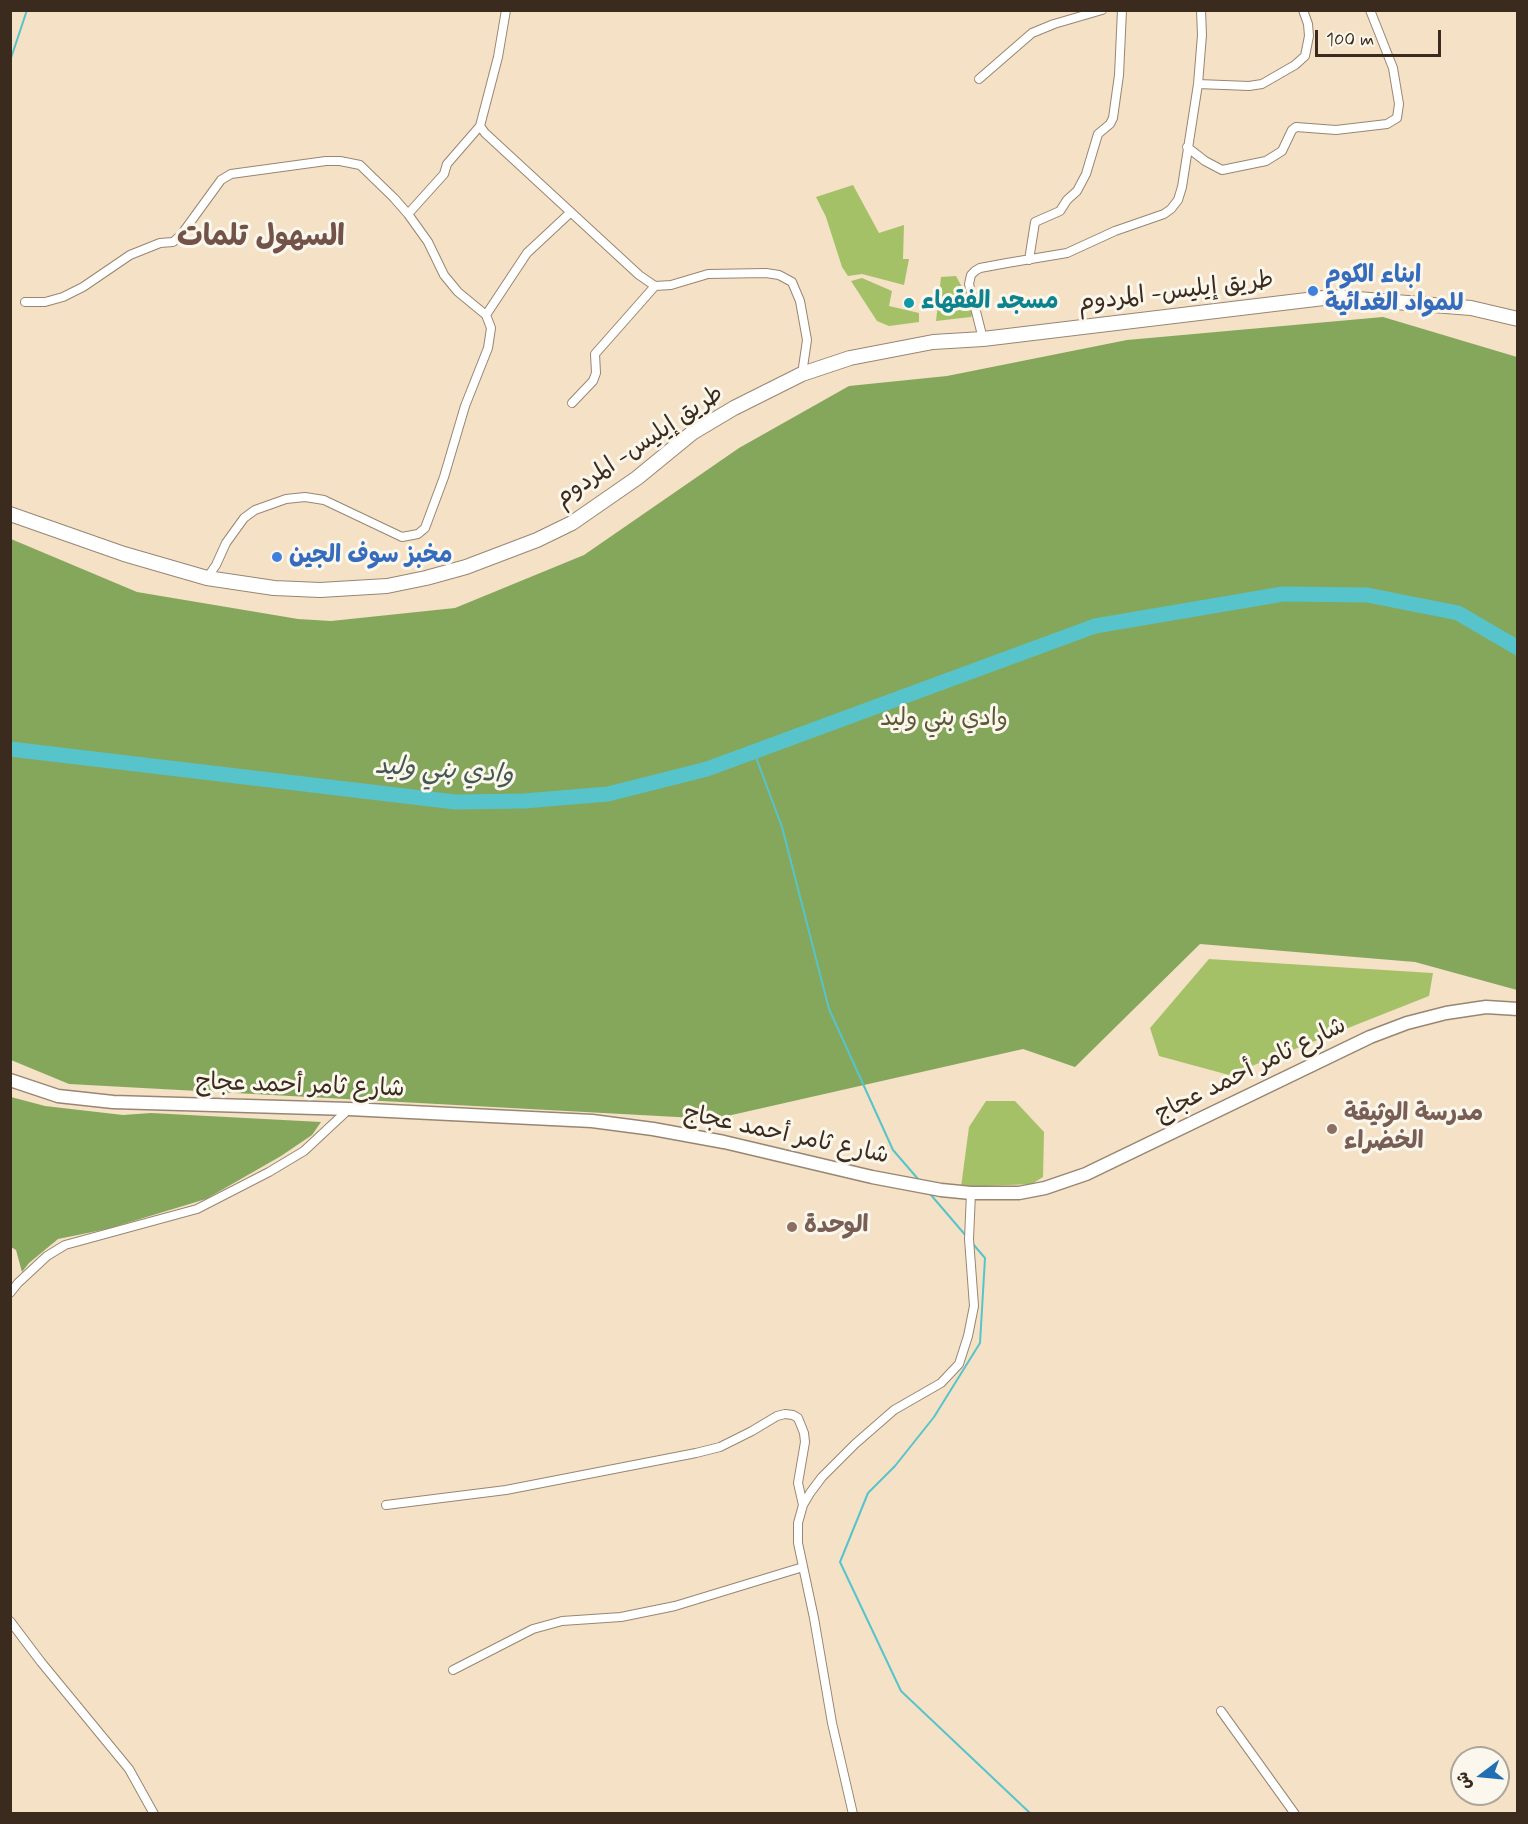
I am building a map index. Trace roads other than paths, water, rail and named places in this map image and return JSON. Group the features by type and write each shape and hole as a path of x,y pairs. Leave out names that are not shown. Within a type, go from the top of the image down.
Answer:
{"highway":[{"name":"طريق إيليس- المردوم","path":"10,514 124,554 207,578 274,588 320,590 387,586 466,567 537,540 572,522 629,484 692,433 734,408 802,374 850,358 933,342 983,339 1332,297 1471,308 1518,319"}],"main road":[{"name":"شارع ثامر أحمد عجاج","path":"10,1080 58,1096 113,1102 349,1109 591,1120 724,1142 872,1177 941,1190 971,1193 1030,1192 1074,1179 1300,1069 1407,1023 1446,1013 1486,1007 1518,1009"}],"street":[{"path":"408,214 444,174 447,164 480,126 498,57 506,10"},
{"path":"979,79 1032,33 1102,10"},
{"path":"1029,260 1035,222 1060,211 1077,191 1086,174 1098,134 1110,124 1113,118 1119,75 1122,10"},
{"path":"983,339 969,284 971,275 980,268 1067,253 1114,231 1139,224 1171,209 1178,200 1182,188 1198,84 1202,35 1201,10"},
{"path":"1198,84 1249,86 1262,84 1295,65 1305,56 1309,36 1303,10"},
{"path":"1187,147 1205,161 1222,170 1266,161 1282,151 1292,130 1296,127 1336,130 1387,124 1397,118 1399,104 1393,68 1370,10"},
{"path":"480,126 571,213 639,275 655,286 671,285 708,274 765,273 779,275 792,282 804,316 807,340 802,374"},
{"path":"25,302 45,302 63,297 83,288 130,255 160,243 173,242 181,235 221,180 231,174 326,161 351,162 360,165 408,214 428,242 444,275 458,292 486,315 491,328 488,348 465,406 444,477 425,528 418,534 402,537 324,500 305,497 286,499 255,510 244,518 226,543 207,578"},
{"path":"486,315 527,253 571,213"},
{"path":"572,403 593,381 596,373 596,354 655,286"},
{"path":"10,1293 14,1282 65,1245 197,1209 227,1195 304,1151 349,1109"},
{"path":"853,1814 832,1723 814,1618 798,1543 798,1523 803,1505 822,1477 882,1418 941,1383 959,1364 974,1306 969,1239 971,1193"},
{"path":"386,1505 506,1490 696,1453 720,1447 777,1416 785,1414 798,1418 804,1433 798,1483 803,1505"},
{"path":"453,1670 533,1629 562,1621 621,1617 675,1606 803,1567"},
{"path":"10,1621 129,1769 154,1814"},
{"path":"1221,1711 1294,1814"}],"waterway":[{"path":"10,61 27,10"},
{"name":"وادي بني وليد","path":"10,749 455,802 524,801 608,794 707,769 1095,626 1283,594 1367,595 1458,613 1518,648"},
{"path":"754,752 782,827 829,1009 893,1150 918,1179"},
{"path":"931,1195 967,1237"},
{"path":"973,1244 985,1258 980,1343 934,1417 895,1466 868,1493 840,1562 901,1691 1031,1814"}],"place":[{"name":"ابناء الكوم للمواد الغدائية","path":"1313,291"},
{"name":"مسجد الفقهاء","path":"909,303"},
{"name":"مخبز سوف الجين","path":"277,557"},
{"name":"مدرسة الوثيقة الخضراء","path":"1332,1129"},
{"name":"الوحدة","path":"792,1227"}],"district":[{"name":"السهول تلمات","path":"261,239"}]}
